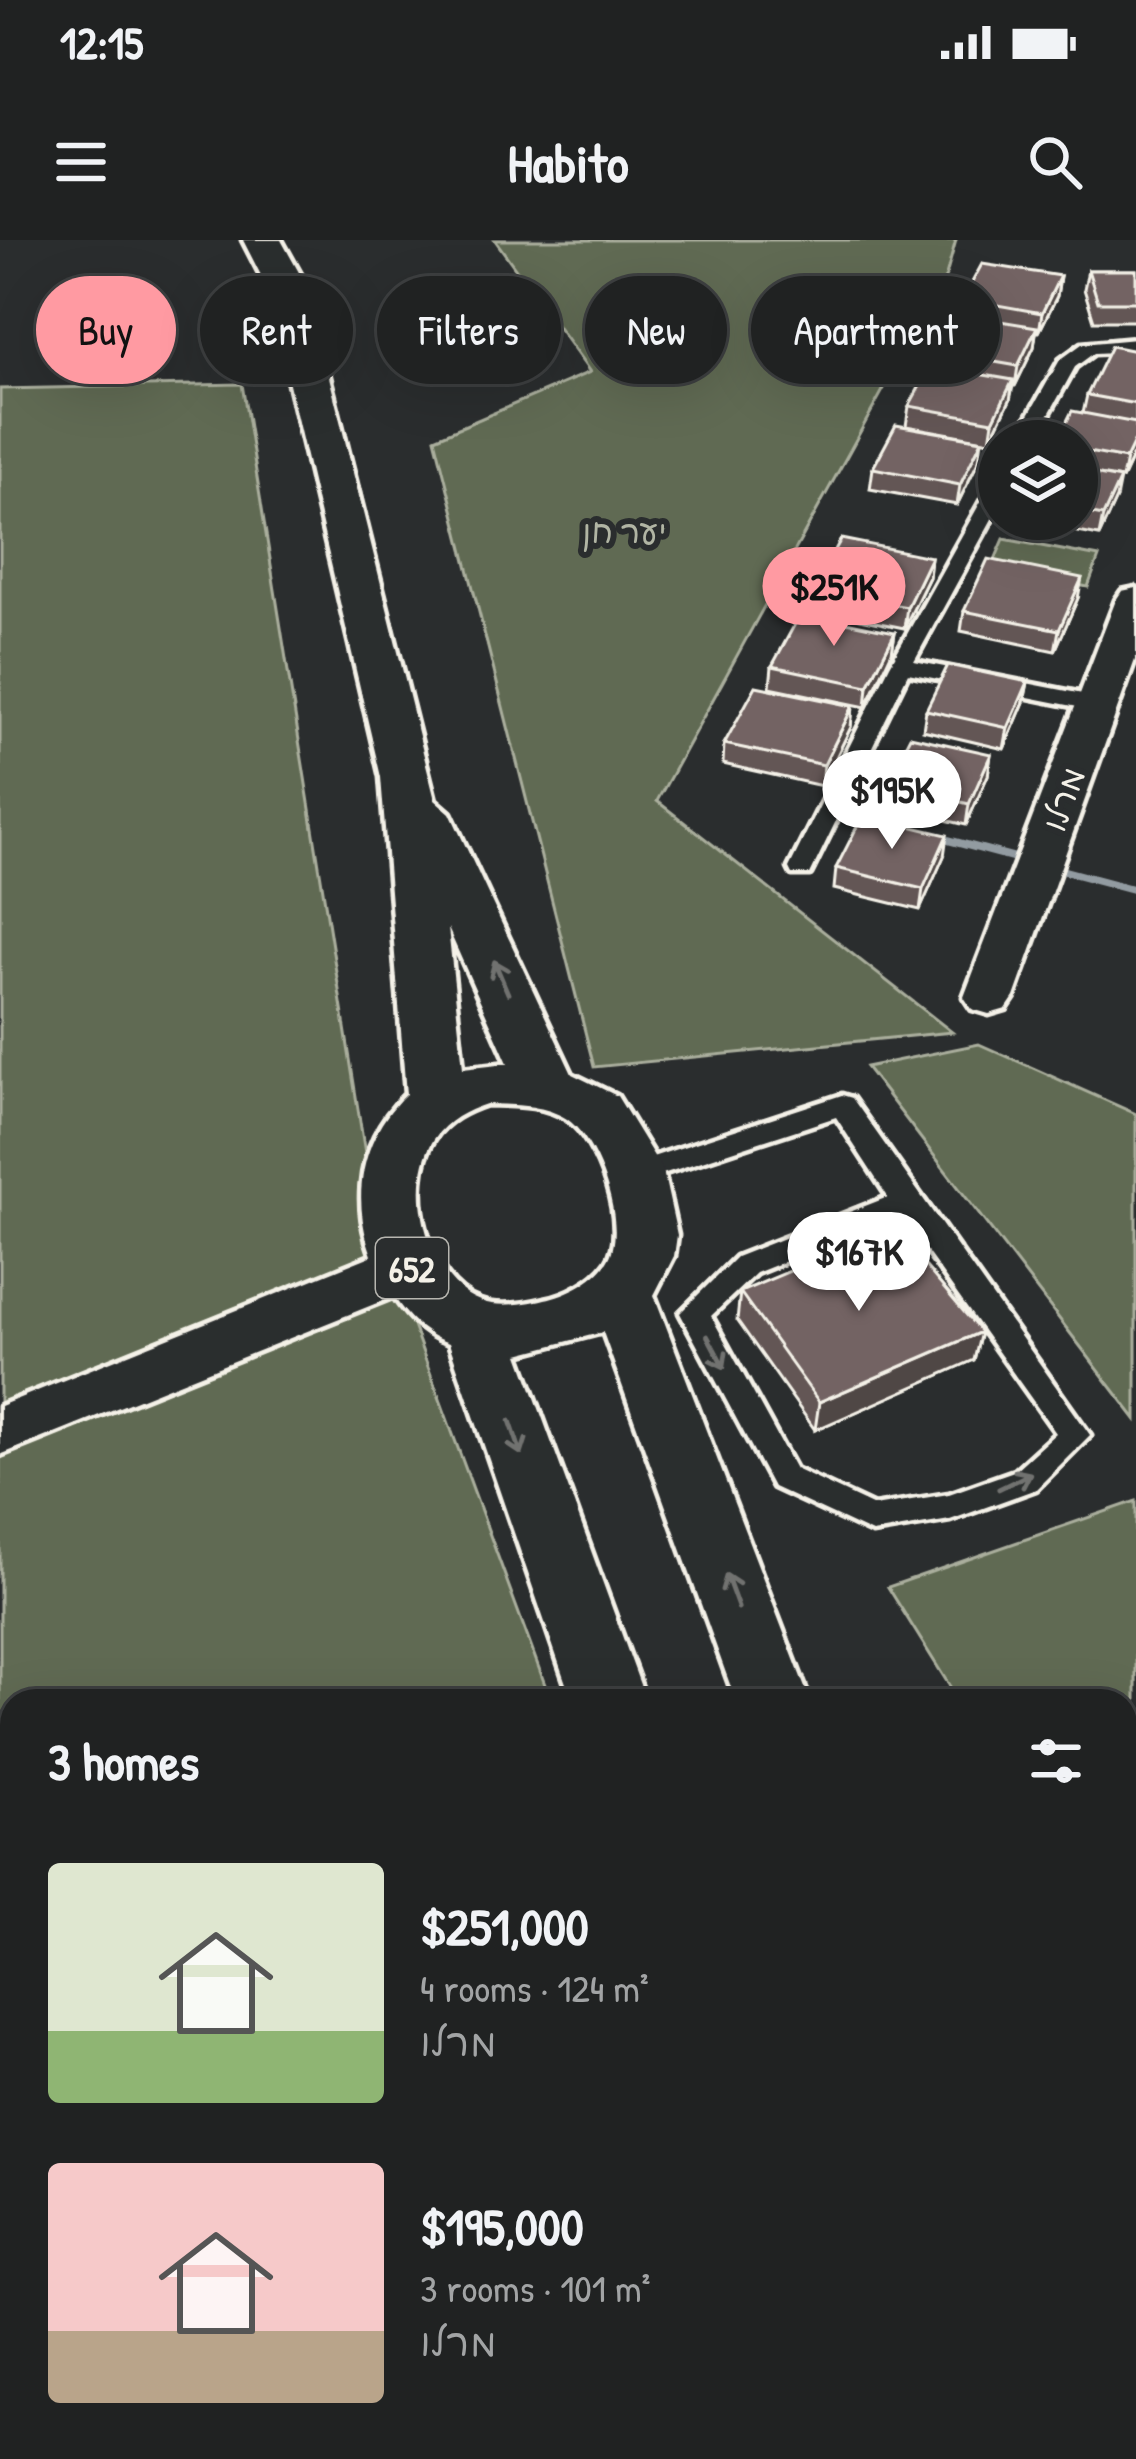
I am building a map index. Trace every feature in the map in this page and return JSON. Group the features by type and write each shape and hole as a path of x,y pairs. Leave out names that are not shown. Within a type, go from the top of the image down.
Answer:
{"main road":[{"path":"262,240 286,285 406,777 436,1100 484,1084 547,1085 594,1108 635,1173 645,1199 645,1227 639,1262 620,1290 769,1689"},
{"path":"406,777 488,945 547,1085"},
{"name":"652","path":"436,1100 412,1121 394,1150 389,1198 408,1262 445,1312 477,1328 561,1319 580,1314 620,1290"},
{"name":"652","path":"477,1328 604,1689"}],"street":[{"name":"מרלו","path":"989,997 1136,600"},
{"path":"0,1431 350,1291 408,1262"}],"lane":[{"path":"1036,420 1067,364 1090,348 1136,345"},
{"path":"801,868 902,665 978,526"},
{"path":"902,665 1098,704"},
{"path":"635,1173 842,1105 904,1202 1005,1333 1075,1435 1024,1480 950,1507 872,1520 784,1478 694,1313 746,1265 904,1202"}],"green space":[{"name":"יער חן","path":"495,240 956,240 946,276 751,276 751,384 887,384 657,801 952,1032 594,1067 435,438 585,374 585,384 727,384 727,276 585,276 585,365 561,332 561,276 521,276"},
{"path":"242,384 377,1228 547,1689 0,1689 0,389"},
{"path":"1004,540 1099,557 1088,587 991,569"},
{"path":"979,1044 1136,1114 1136,1419 866,1067"},
{"path":"1136,1501 1136,1689 952,1689 888,1587"}],"building":[{"path":"982,264 1060,276 1042,313 1000,306 1000,276 975,276"},
{"path":"1088,270 1136,270 1136,302 1098,302"},
{"path":"1000,321 1037,327 1018,366 1000,363"},
{"path":"1111,346 1136,351 1136,404 1087,395"},
{"path":"1013,380 993,420 909,406 921,384"},
{"path":"1072,411 1136,423 1136,438 1126,459 1098,454 1098,420 1068,420"},
{"path":"896,425 978,439 960,485 873,468"},
{"path":"1098,475 1120,479 1103,516 1098,515"},
{"path":"841,539 931,557 907,607 814,589"},
{"path":"988,559 1082,578 1059,630 964,611"},
{"path":"801,613 895,632 868,686 772,666"},
{"path":"948,665 1028,682 1008,728 926,710"},
{"path":"756,686 853,706 824,765 724,744"},
{"path":"910,736 991,754 969,804 885,784"},
{"path":"863,815 947,835 923,889 836,868"},
{"path":"893,1228 981,1332 819,1402 740,1292"}],"waterway":[{"path":"926,834 1136,890"}]}
